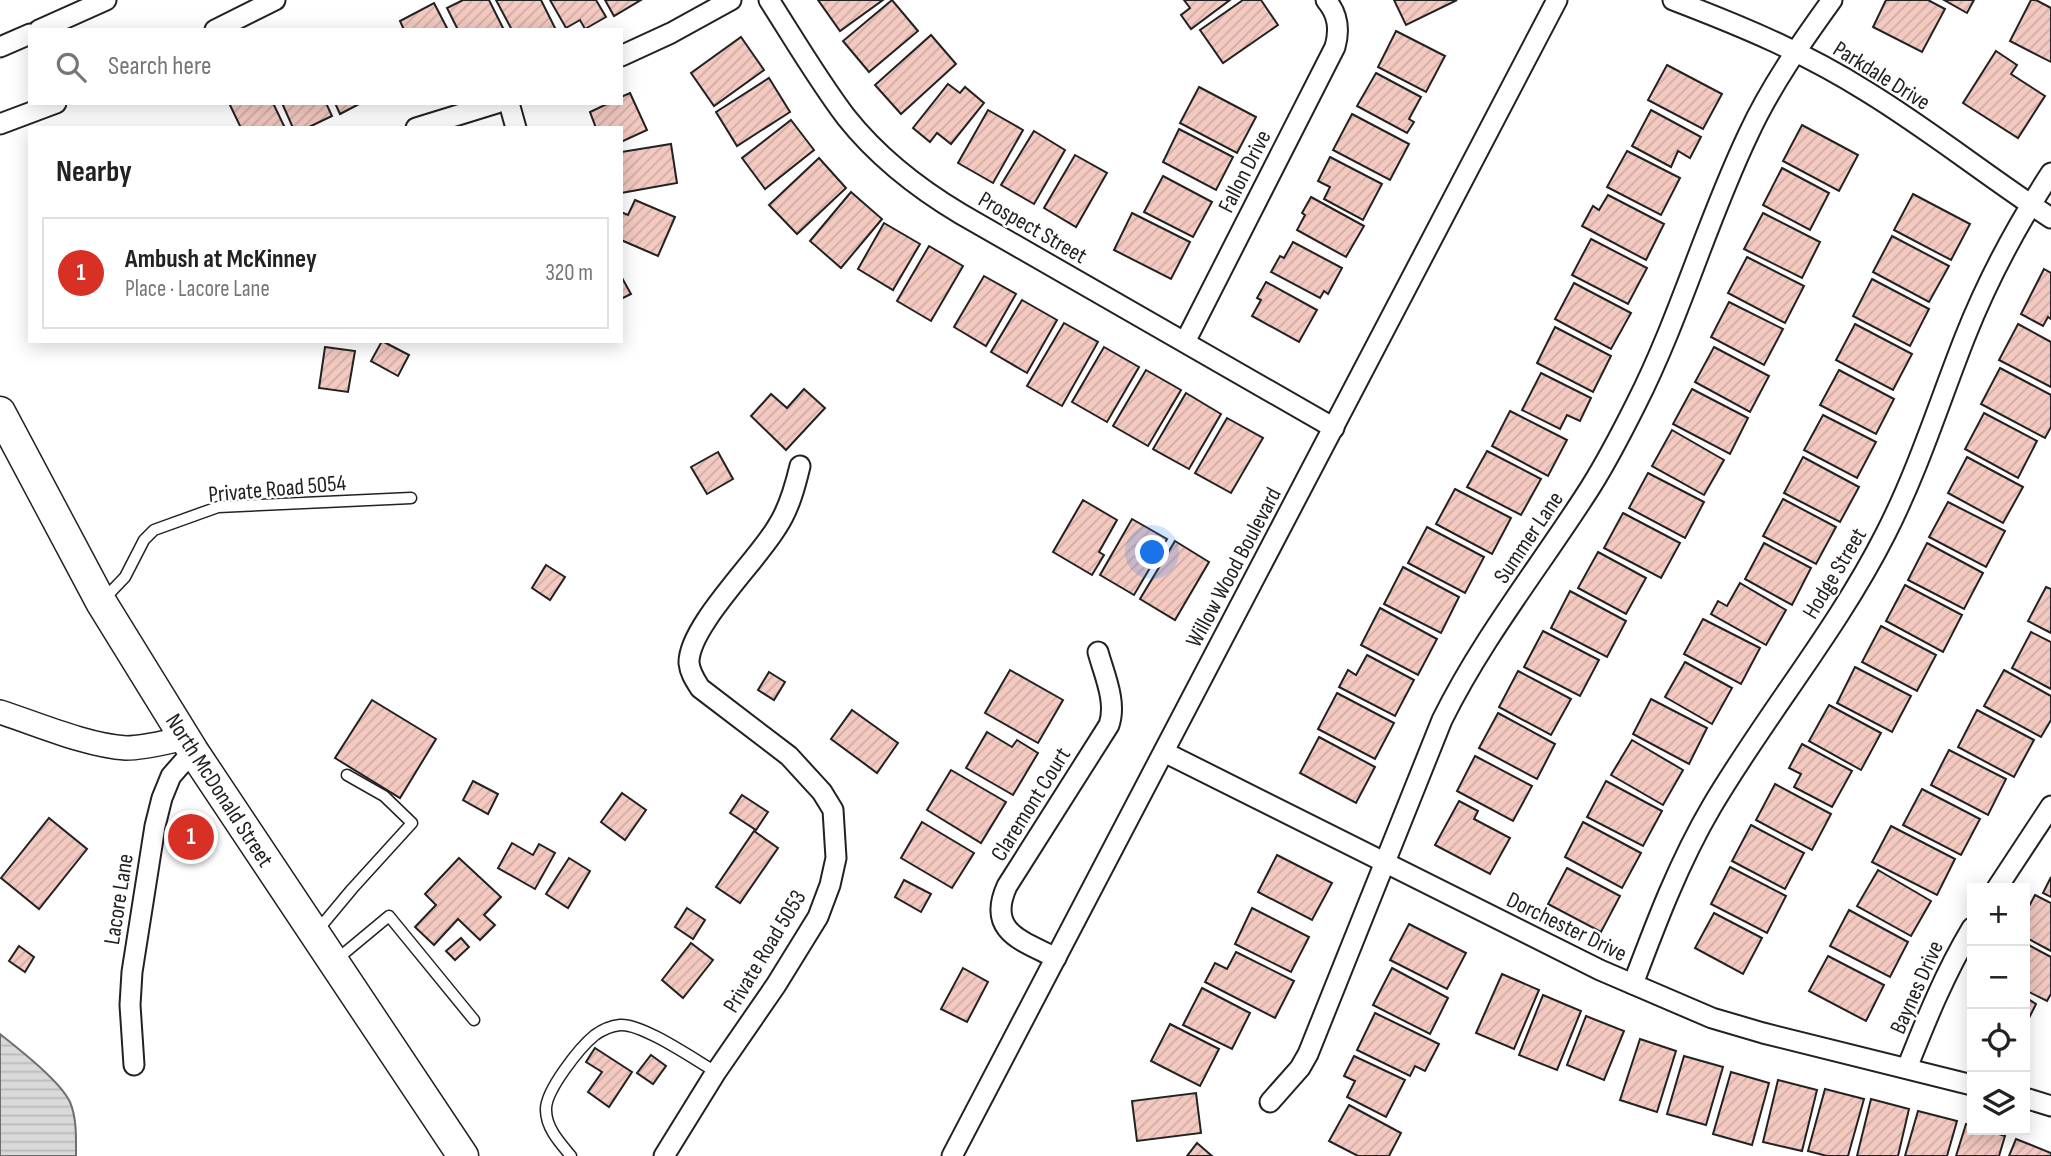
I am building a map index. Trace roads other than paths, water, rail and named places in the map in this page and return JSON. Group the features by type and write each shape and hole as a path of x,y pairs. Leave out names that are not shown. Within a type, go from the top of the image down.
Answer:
{"main road":[{"name":"North McDonald Street","path":"0,412 101,602 189,744 463,1156"}],"street":[{"path":"43,28 106,0"},
{"path":"219,28 275,0"},
{"path":"623,56 731,0"},
{"name":"Prospect Street","path":"769,0 847,118 882,154 921,188 961,214 1334,428"},
{"name":"Fallon Drive","path":"1185,342 1335,47 1339,33 1337,20 1326,0"},
{"name":"Willow Wood Boulevard","path":"952,1156 1557,0"},
{"name":"Parkdale Drive","path":"1673,0 1766,36 1796,51 1886,103 2051,218"},
{"name":"Summer Lane","path":"1270,1102 1300,1068 1308,1054 1442,720 1467,671 1591,486 1637,403 1748,135 1796,51 1832,0"},
{"path":"0,47 28,35"},
{"path":"0,124 51,105"},
{"path":"423,126 491,105"},
{"path":"510,105 515,126"},
{"name":"Hodge Street","path":"1633,984 1667,895 1711,808 1842,610 1885,535 1995,268 2030,204 2051,173"},
{"name":"Private Road 5053","path":"664,1156 818,917 830,885 836,858 833,810 822,792 789,756 700,688 692,675 689,661 692,645 702,625 777,528 800,466"},
{"name":"Claremont Court","path":"1056,958 1011,934 1004,927 1000,910 1001,898 1113,715 1112,701 1098,652"},
{"path":"0,712 81,739 125,748 189,744"},
{"name":"Lacore Lane","path":"134,1065 130,1005 132,972 155,827 171,776 189,744"},
{"name":"Dorchester Drive","path":"1164,752 1600,970 1712,1018 1967,1084"},
{"path":"2000,883 2051,806"},
{"name":"Baynes Drive","path":"1907,1068 1937,992 1967,936"},
{"path":"2030,1100 2051,1106"}],"lane":[{"name":"Private Road 5054","path":"101,602 125,577 144,540 154,530 218,507 411,498"},
{"path":"314,934 412,823 384,796 347,775"},
{"path":"333,962 389,916 474,1020"},
{"path":"571,1156 554,1135 546,1119 545,1106 550,1092 565,1069 594,1036 608,1027 622,1025 643,1031 716,1072"}],"place":[{"name":"Ambush at McKinney","path":"191,837"}]}
